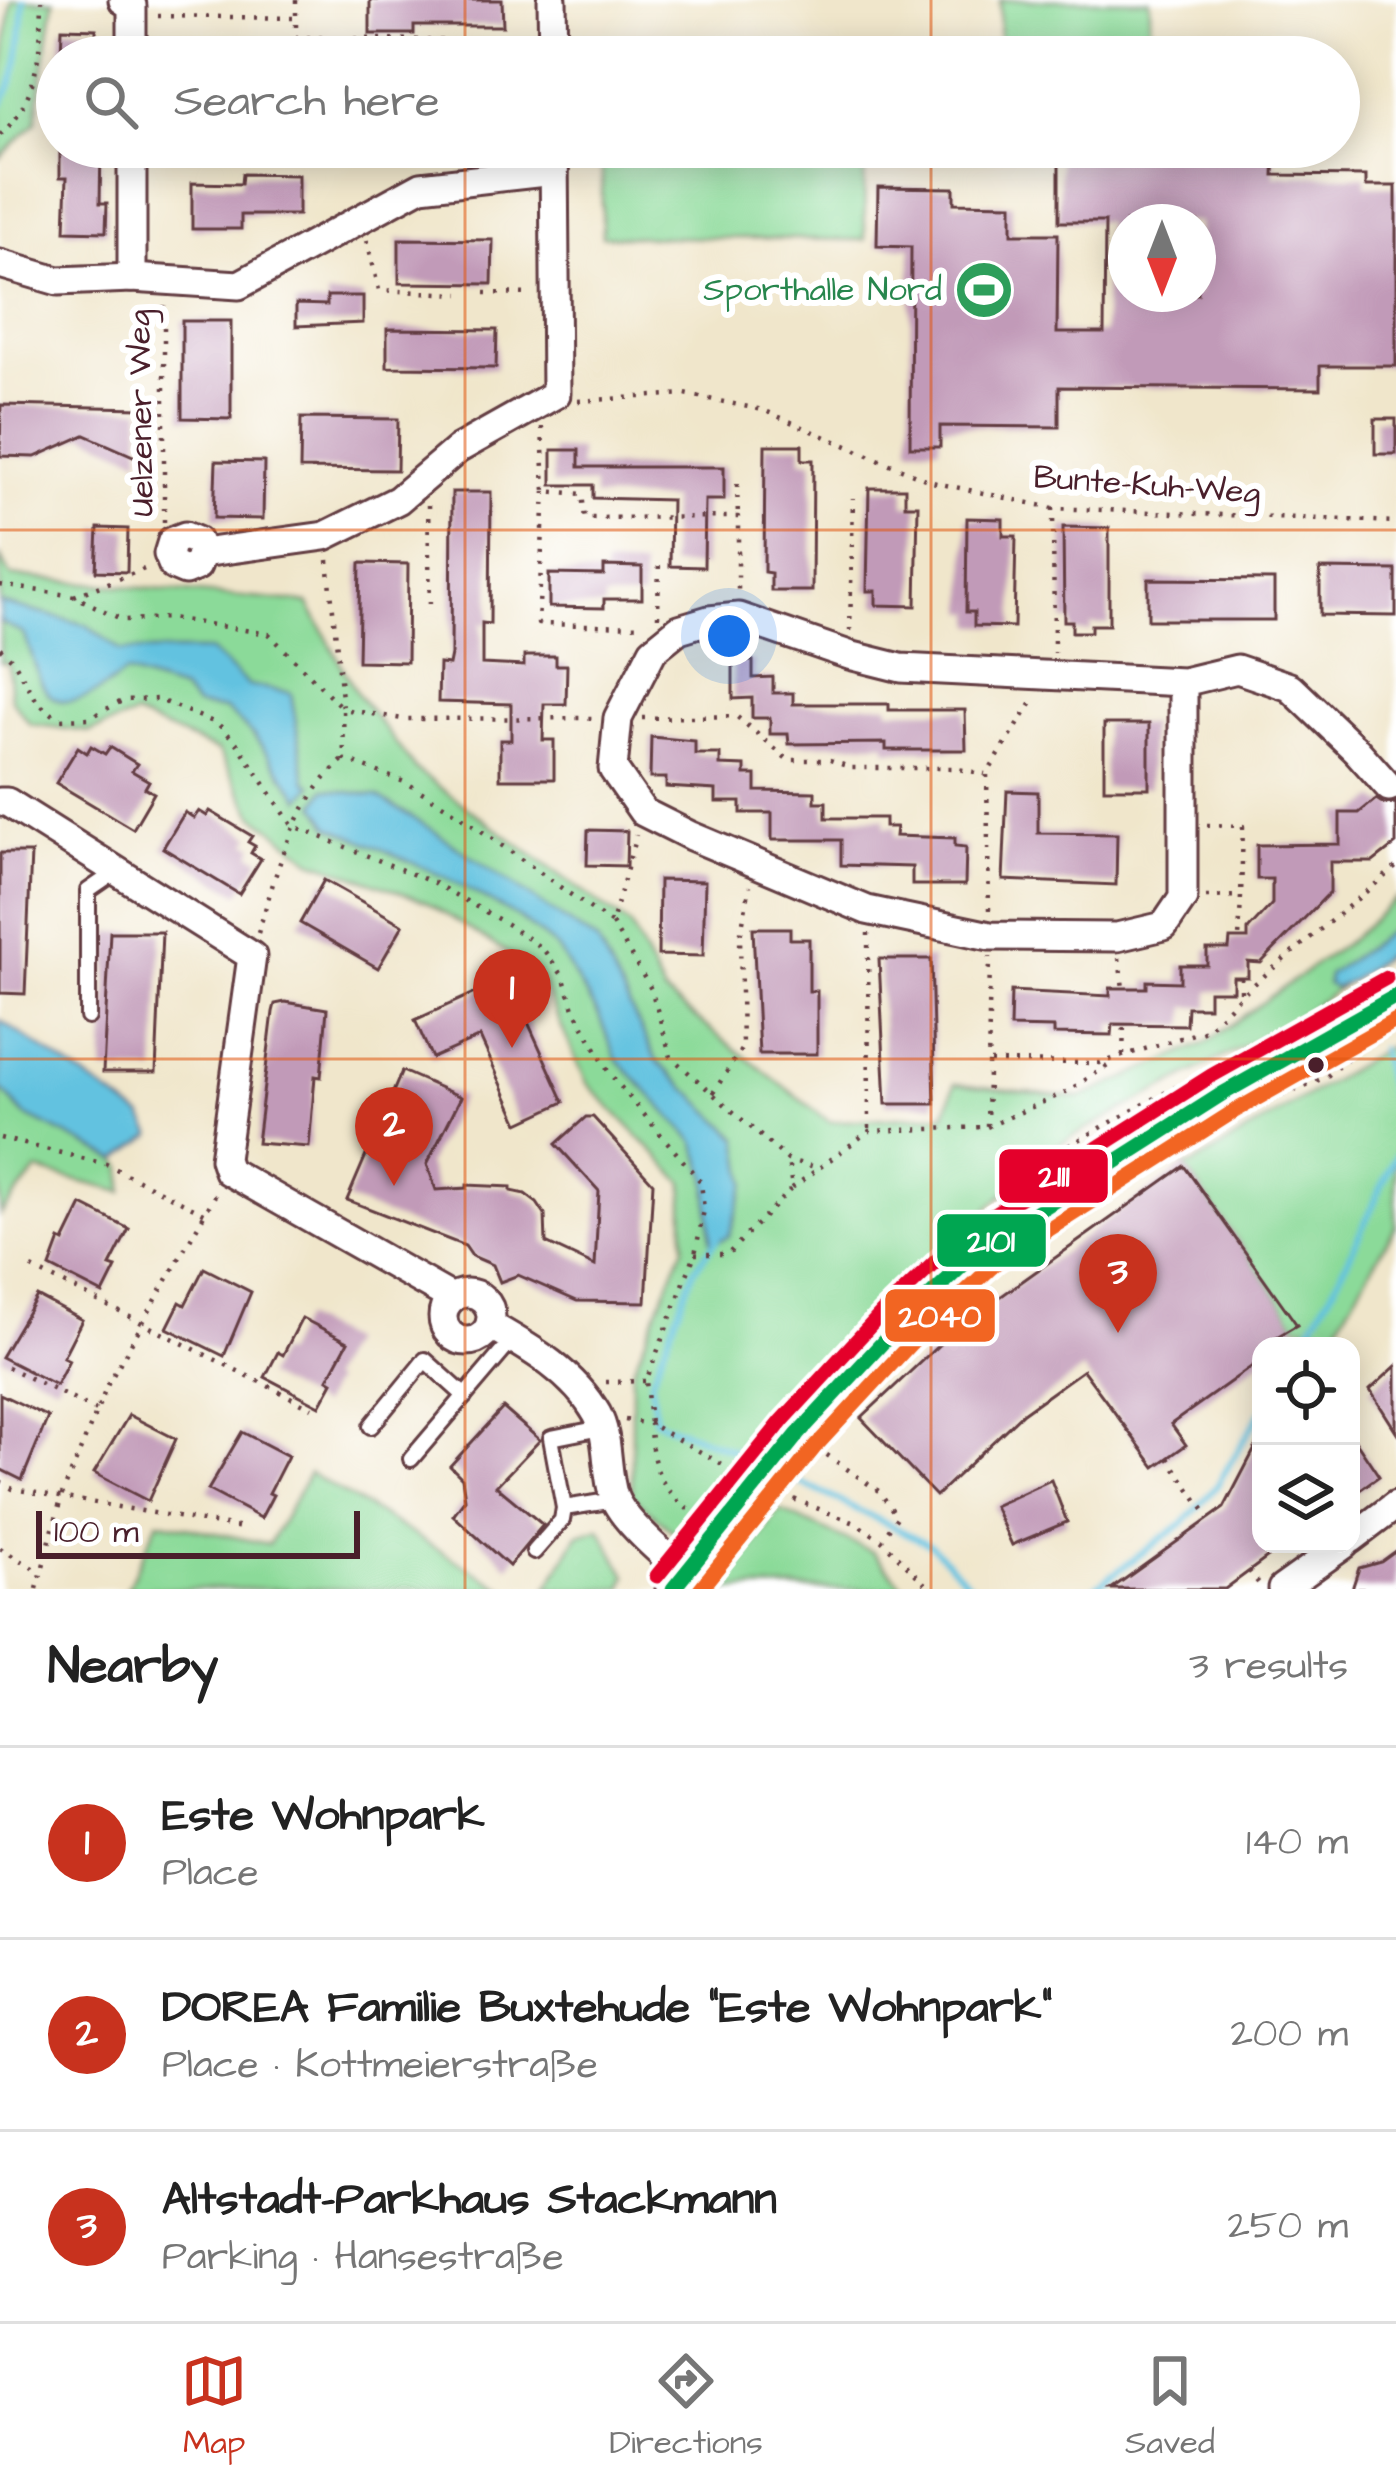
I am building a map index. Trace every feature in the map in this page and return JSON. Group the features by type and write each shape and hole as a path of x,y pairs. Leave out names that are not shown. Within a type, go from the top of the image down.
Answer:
{"street":[{"path":"552,0 553,36"},
{"path":"132,168 132,278"},
{"path":"0,265 58,281 132,278 239,285 421,186 510,168"},
{"path":"171,551 191,537 202,553 325,536 398,500 458,449 546,399 556,295 554,168"},
{"path":"1183,682 1183,898 1164,926 1117,937 989,935 867,910 643,812 614,769 618,718 653,650 679,629 739,617 901,668 1183,682 1237,669 1290,687 1357,750 1388,788"},
{"path":"0,802 8,802 252,956 224,1159 227,1171 452,1298 463,1293 479,1296 502,1331 542,1354 577,1387 599,1418 615,1501 679,1581 798,1434 896,1328 983,1246 1222,1094 1396,996"},
{"path":"1360,1533 1396,1505"},
{"path":"1282,1589 1322,1578 1340,1553"}],"lane":[{"path":"88,1017 88,891 117,871"},
{"path":"411,1459 465,1396 502,1331"},
{"path":"371,1426 425,1360 465,1396"},
{"path":"535,1552 562,1520 564,1508 551,1438 601,1428"},
{"path":"564,1508 615,1501"}],"path":[{"path":"41,36 42,0"},
{"path":"296,0 296,36"},
{"path":"127,8 296,18"},
{"path":"0,135 16,122 36,70"},
{"path":"362,218 379,290 460,294"},
{"name":"Uelzener Weg","path":"164,282 164,527 171,551"},
{"path":"485,293 556,295"},
{"name":"Bunte-Kuh-Weg","path":"546,399 572,402 685,394 763,410 932,482 1052,508 1396,522"},
{"path":"546,399 541,410 545,491 538,623 658,627 659,557"},
{"path":"428,475 430,608"},
{"path":"737,484 739,617"},
{"path":"545,491 582,494 585,518 738,517"},
{"path":"849,655 853,498"},
{"path":"987,1127 987,775 1054,661 1052,508"},
{"path":"252,956 292,825 344,759 325,536"},
{"path":"74,596 171,551"},
{"path":"0,585 74,596 123,620 170,618 269,634 343,709 402,719 736,716 788,760 830,760 852,768 952,768 987,775"},
{"path":"0,648 13,659 38,703 59,718 89,718 124,700 157,699 218,724 292,825 434,883 543,949 562,976 609,1073 700,1182 704,1210 697,1254 646,1381 654,1468 662,1487 678,1504 720,1527"},
{"path":"344,759 407,784 452,810 612,924 651,989 671,1057 788,1160 819,1168"},
{"path":"612,924 643,812"},
{"path":"1183,825 1244,826 1239,939"},
{"path":"713,1093 742,1048 740,937 754,862"},
{"path":"989,1062 1100,1064 1206,1030 1241,994 1396,867"},
{"path":"1183,898 1241,896"},
{"path":"867,910 868,1131"},
{"path":"1240,976 1241,994"},
{"path":"1123,1056 1124,1024"},
{"path":"1253,1105 1325,1077 1369,1044"},
{"path":"697,1254 728,1254 792,1188 868,1131 987,1127 1066,1092 1123,1056"},
{"path":"1,1136 106,1164 206,1214"},
{"path":"788,1160 792,1188"},
{"path":"38,1589 62,1495 97,1412 227,1171"},
{"path":"32,1268 312,1408"},
{"path":"8,1367 97,1412"},
{"path":"577,1387 646,1381"},
{"path":"650,1424 736,1472"},
{"path":"798,1434 880,1492 897,1517 882,1540"},
{"path":"1168,1458 1210,1518"},
{"path":"0,1482 13,1489 242,1528"},
{"path":"778,1492 854,1523 882,1540 930,1589"},
{"path":"0,1548 44,1575"},
{"path":"1249,1571 1262,1589"}],"green space":[{"path":"12,0 54,0 49,36 36,36 36,122 0,158 0,91"},
{"path":"1000,0 1150,0 1150,36 999,36"},
{"path":"602,168 864,168 865,240 602,236"},
{"path":"0,557 11,576 308,603 356,692 416,770 630,926 664,994 830,1122 945,1114 955,1084 1080,1098 1206,1043 1351,939 1396,898 1396,949 1296,1018 1056,1146 837,1347 677,1535 632,1495 632,1371 684,1246 684,1183 587,1083 536,971 425,901 312,860 254,815 218,751 135,716 90,732 30,724 11,699 8,663 0,662"},
{"path":"1389,1046 1396,1077 1396,1226 1335,1330 1297,1325 1184,1166 1193,1165"},
{"path":"0,1088 25,1115 117,1160 123,1167 123,1192 37,1171 0,1215"},
{"path":"309,1473 505,1589 127,1589 158,1521 269,1544"},
{"path":"779,1510 873,1552 906,1589 723,1589"},
{"path":"600,1528 627,1576 622,1589 547,1589 578,1535"}],"water":[{"path":"0,603 87,625 121,651 210,651 248,685 291,693 306,781 312,785 301,799 254,736 226,710 196,706 182,691 125,673 81,699 58,700 41,682 24,634 0,622"},
{"path":"325,789 377,796 597,942 657,1061 739,1138 746,1183 729,1236 711,1244 707,1176 695,1142 616,1058 599,1016 557,948 519,918 449,879 330,826 316,805"},
{"path":"1396,926 1396,947 1352,980 1334,988 1327,984 1328,975"},
{"path":"0,1020 143,1117 153,1135 117,1160 25,1115 0,1088"}],"building":[{"path":"370,0 502,0 503,26 414,26 414,34 370,34"},
{"path":"62,28 96,29 96,36 62,36"},
{"path":"60,168 101,168 106,232 65,231 67,177 60,177"},
{"path":"1059,168 1274,168 1274,175 1366,176 1366,186 1396,186 1396,366 1320,366 1320,389 1059,387 1059,427 940,426 940,447 910,447 911,247 877,246 878,187 954,188 954,203 1012,204 1012,234 1058,234 1057,333 1104,333 1105,222 1059,222"},
{"path":"242,174 298,175 298,215 241,215 241,229 192,229 192,183 241,184"},
{"path":"399,239 493,240 492,284 399,283"},
{"path":"327,296 363,296 363,323 296,326 296,304 327,305"},
{"path":"182,321 231,321 231,419 182,418"},
{"path":"387,329 497,330 496,368 387,367"},
{"path":"1,405 141,408 140,459 85,435 35,457 0,456"},
{"path":"301,418 398,419 397,470 300,469"},
{"path":"1375,419 1396,419 1396,454 1375,454"},
{"path":"765,445 802,445 802,460 813,460 812,591 771,591 771,573 764,572"},
{"path":"552,450 579,450 579,467 724,467 724,500 705,500 704,567 670,566 671,500 593,498 593,485 552,485"},
{"path":"216,461 264,462 263,519 214,518"},
{"path":"869,488 905,488 905,505 918,505 916,606 876,605 876,591 867,591"},
{"path":"452,492 491,492 490,624 482,623 482,664 524,666 524,656 556,656 556,665 567,665 566,704 544,704 543,740 554,740 554,779 500,779 500,740 511,740 511,704 438,702 439,664 449,665 451,655"},
{"path":"967,518 1003,519 1003,536 1016,536 1014,627 974,626 974,612 966,612"},
{"path":"1063,527 1109,528 1109,625 1091,625 1091,632 1072,632 1072,621 1064,621"},
{"path":"98,528 128,529 127,572 96,571"},
{"path":"360,563 408,564 407,662 358,661"},
{"path":"604,566 642,567 642,599 604,599 604,608 549,607 549,574 604,575"},
{"path":"1320,569 1396,570 1396,616 1320,615"},
{"path":"1148,579 1274,580 1274,620 1148,620"},
{"path":"733,661 753,661 753,678 773,677 773,693 793,693 793,704 965,710 966,750 886,750 886,743 789,744 788,734 770,734 770,718 752,718 752,698 733,699"},
{"path":"1104,724 1149,724 1149,788 1104,788"},
{"path":"651,737 695,741 695,754 720,754 720,765 745,766 745,775 756,775 756,791 815,792 815,802 826,802 826,818 885,818 885,827 896,827 895,836 955,838 955,846 966,847 965,885 912,885 912,867 841,865 841,840 772,840 772,813 741,813 741,802 716,802 716,790 666,787 666,778 650,778"},
{"path":"91,746 105,754 110,747 137,764 132,771 149,781 145,788 154,793 133,829 56,783 78,747 87,753"},
{"path":"1007,791 1038,792 1038,833 1117,834 1116,885 1003,880"},
{"path":"1376,799 1396,803 1396,844 1373,862 1330,862 1330,892 1261,963 1248,962 1248,977 1233,977 1233,991 1209,991 1209,1007 1187,1007 1186,1025 1113,1024 1112,1035 1010,1027 1011,991 1110,996 1110,988 1147,988 1147,981 1180,982 1180,965 1207,965 1207,949 1229,949 1230,939 1248,939 1248,930 1272,904 1272,879 1257,879 1257,845 1340,844 1340,813 1359,813"},
{"path":"199,811 207,816 210,811 252,836 248,842 255,846 251,853 261,859 239,894 163,848 185,812 194,818"},
{"path":"588,830 627,831 626,866 587,865"},
{"path":"0,853 31,853 25,994 0,993"},
{"path":"324,880 403,925 378,968 300,923"},
{"path":"659,880 705,881 703,956 658,955"},
{"path":"753,928 790,928 790,939 809,939 809,991 817,991 817,1054 759,1054"},
{"path":"110,932 162,932 156,1072 103,1072"},
{"path":"879,959 931,959 935,1104 886,1104"},
{"path":"508,978 564,1102 519,1123 480,1037 432,1058 415,1020"},
{"path":"275,1004 327,1009 309,1147 257,1143 273,1012"},
{"path":"402,1071 461,1097 427,1164 436,1190 467,1185 511,1187 537,1203 545,1215 546,1243 595,1266 599,1191 556,1144 586,1117 593,1117 653,1183 646,1302 577,1301 518,1275 500,1282 493,1265 472,1256 465,1246 347,1200"},
{"path":"1184,1166 1297,1325 1276,1337 1252,1337 1252,1366 1171,1424 1186,1445 1155,1467 1083,1370 1023,1413 936,1496 861,1418 958,1327"},
{"path":"82,1205 129,1229 110,1266 116,1268 103,1294 50,1267"},
{"path":"204,1268 251,1292 224,1356 167,1328"},
{"path":"37,1296 82,1320 63,1357 69,1360 56,1385 1,1357"},
{"path":"302,1318 348,1342 320,1406 265,1377"},
{"path":"1396,1366 1396,1431 1370,1390"},
{"path":"0,1394 48,1417 22,1480 0,1469"},
{"path":"503,1408 540,1440 496,1486 543,1525 509,1566 453,1515 465,1499 462,1478 450,1466"},
{"path":"129,1415 176,1439 148,1501 94,1473"},
{"path":"242,1432 288,1456 261,1518 208,1490"},
{"path":"1360,1448 1379,1476 1360,1490"},
{"path":"1252,1454 1252,1553 1274,1553 1225,1589 1111,1589 1224,1508"},
{"path":"1051,1480 1067,1522 1012,1545 994,1506"},
{"path":"1396,1551 1396,1589 1352,1589 1359,1568 1381,1562"}],"waterway":[{"path":"0,107 16,69 24,0"},
{"path":"1380,1049 1396,1121"},
{"path":"1305,1337 1340,1276 1396,1156"},
{"path":"717,1239 694,1270 651,1381 655,1420 747,1456"},
{"path":"1093,1589 1185,1522 1216,1487 1252,1427"},
{"path":"793,1479 931,1545 974,1589"}],"transit line":[{"name":"2111","path":"657,1576 783,1420 881,1314 970,1229 1211,1076 1386,978"},
{"name":"2101","path":"673,1589 798,1434 896,1328 983,1246 1222,1094 1396,996"},
{"name":"2040","path":"700,1589 814,1448 911,1343 996,1263 1233,1112 1396,1020"}],"place":[{"name":"Sporthalle Nord","path":"984,290"},
{"name":"Este Wohnpark","path":"512,1048"},
{"name":"DOREA Familie Buxtehude \"Este Wohnpark\"","path":"394,1186"},
{"name":"Altstadt-Parkhaus Stackmann","path":"1118,1333"}]}
